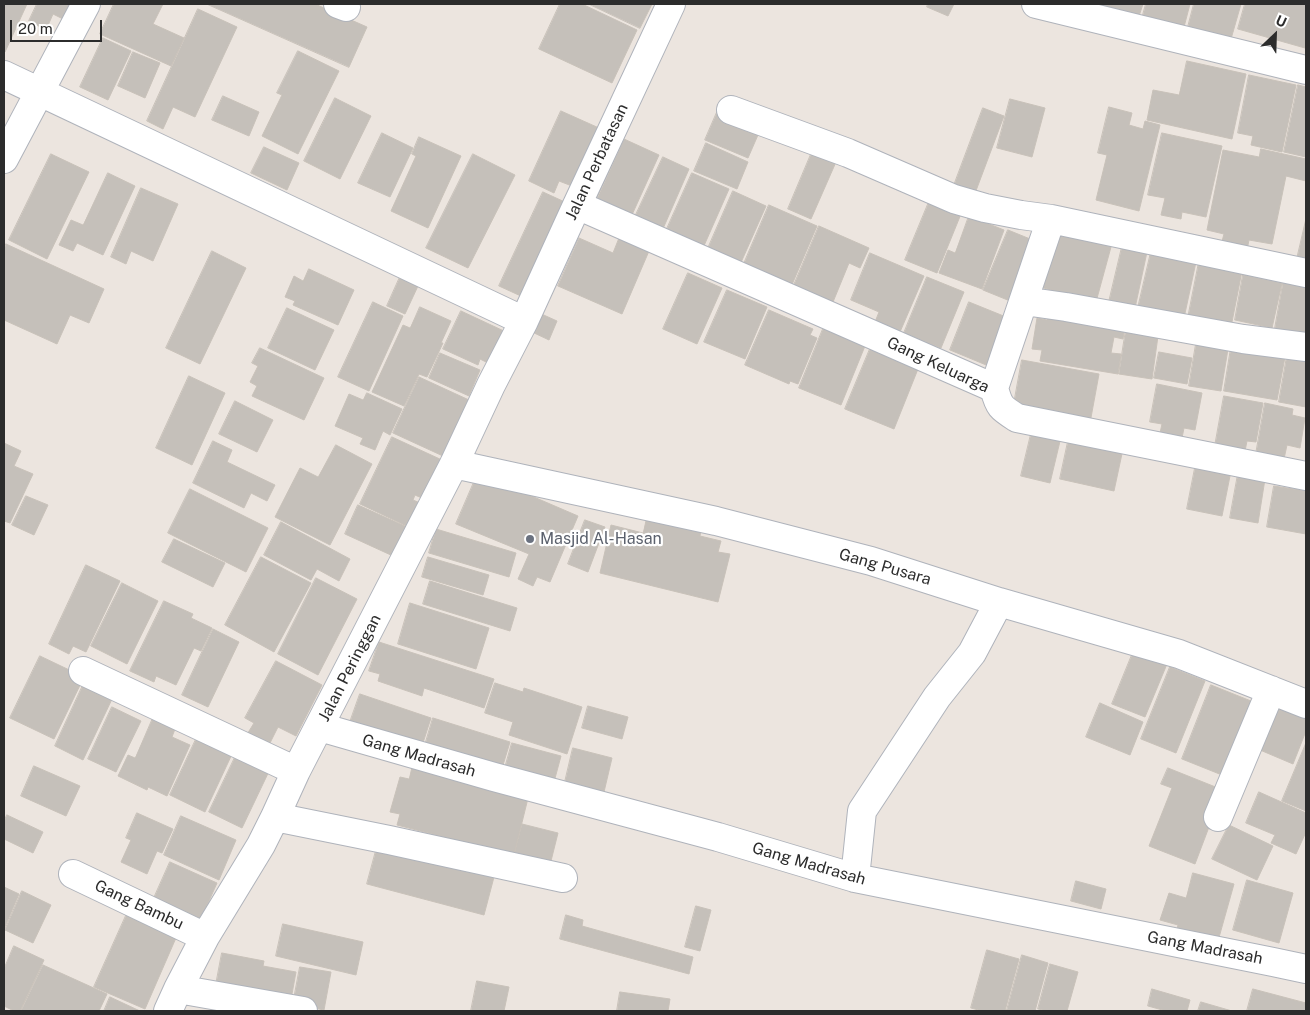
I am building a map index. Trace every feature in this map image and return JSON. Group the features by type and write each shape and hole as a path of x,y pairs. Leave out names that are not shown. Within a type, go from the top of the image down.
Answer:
{"street":[{"path":"4,159 86,4"},
{"name":"Jalan Perbatasan","path":"524,321 671,4"},
{"path":"1036,4 1306,70"},
{"path":"4,76 524,321"},
{"path":"731,110 848,153 954,199 985,208 1051,219 1306,273"},
{"name":"Gang Keluarga","path":"577,205 994,388 997,402 1017,418 1306,476"},
{"path":"994,388 1051,219"},
{"path":"1024,301 1306,348"},
{"name":"Jalan Peringgan","path":"173,1000 205,936 261,845 296,771 454,464 491,385 524,321"},
{"name":"Gang Pusara","path":"454,464 716,521 870,561 999,602 1179,654 1306,704"},
{"path":"855,878 862,810 937,697 972,653 999,602"},
{"path":"83,671 296,771"},
{"path":"1218,817 1271,690"},
{"name":"Gang Madrasah","path":"320,727 494,777 718,837 855,878 1306,970"},
{"path":"275,817 563,878"},
{"name":"Gang Bambu","path":"73,874 205,936"},
{"path":"173,1000 303,1011"}],"building":[{"path":"4,4 27,4 5,52 4,51"},
{"path":"37,4 73,4 65,20 53,14 46,30 29,21"},
{"path":"114,4 163,4 153,24 184,38 171,66 100,34"},
{"path":"207,4 315,4 367,27 349,67"},
{"path":"560,4 582,4 637,30 612,83 539,49"},
{"path":"589,4 652,4 640,28"},
{"path":"928,4 954,4 948,16 927,7"},
{"path":"1101,4 1143,4 1139,16"},
{"path":"1146,4 1190,4 1184,27 1143,15"},
{"path":"1194,4 1241,4 1231,39 1188,27"},
{"path":"1245,4 1306,4 1305,48 1238,29"},
{"path":"198,9 237,27 195,117 173,107 163,129 147,121"},
{"path":"103,38 131,51 108,100 80,87"},
{"path":"298,51 339,71 298,154 262,136 282,95 277,93"},
{"path":"133,52 160,63 145,98 118,86"},
{"path":"1187,61 1246,74 1232,139 1147,120 1153,90 1179,95"},
{"path":"1249,75 1296,85 1282,152 1251,145 1253,136 1238,133"},
{"path":"1298,85 1306,87 1306,157 1284,152"},
{"path":"223,96 259,112 249,136 212,120"},
{"path":"335,98 371,116 340,179 304,161"},
{"path":"1010,99 1045,108 1032,157 997,148"},
{"path":"1109,107 1132,113 1129,125 1143,129 1145,121 1160,125 1139,211 1096,200 1107,155 1098,153"},
{"path":"983,108 1004,116 974,196 953,188"},
{"path":"718,110 761,128 748,158 705,140"},
{"path":"561,111 599,128 572,186 559,181 554,193 529,181"},
{"path":"382,133 413,148 390,197 358,183"},
{"path":"1162,133 1222,146 1206,217 1182,212 1181,219 1161,215 1165,198 1148,195"},
{"path":"419,137 461,156 428,228 391,211 416,156 412,154"},
{"path":"624,139 659,155 631,217 596,201"},
{"path":"706,143 748,162 737,189 694,171"},
{"path":"264,147 299,163 287,190 251,173"},
{"path":"1261,149 1306,159 1306,181 1286,176 1272,244 1249,240 1247,250 1221,245 1224,234 1207,230 1223,150 1259,157"},
{"path":"812,152 836,162 811,219 788,209"},
{"path":"51,154 89,172 47,259 9,240"},
{"path":"473,154 515,175 468,268 426,248"},
{"path":"663,157 689,169 662,231 634,219"},
{"path":"108,173 135,186 103,255 77,243 73,251 59,245 71,220 83,225"},
{"path":"692,173 729,189 703,248 666,231"},
{"path":"141,188 178,204 153,261 131,251 126,264 111,257"},
{"path":"733,191 766,206 739,267 706,253"},
{"path":"543,192 567,203 523,297 499,286"},
{"path":"931,197 963,209 937,273 905,260"},
{"path":"769,205 817,226 791,287 743,266"},
{"path":"969,216 1004,230 982,289 939,273 948,250 955,253"},
{"path":"1306,219 1306,261 1297,259"},
{"path":"819,226 869,248 860,268 849,263 833,302 794,285"},
{"path":"1008,230 1040,243 1015,303 983,290"},
{"path":"1054,232 1111,247 1096,302 1040,287"},
{"path":"579,238 613,253 619,238 649,251 622,314 558,286"},
{"path":"6,244 104,289 89,323 70,315 57,344 4,320 4,250"},
{"path":"1122,247 1147,252 1135,308 1109,302"},
{"path":"212,251 246,268 200,364 166,348"},
{"path":"1151,252 1196,262 1184,318 1138,308"},
{"path":"870,253 924,276 900,332 875,322 879,312 851,300"},
{"path":"1199,262 1242,271 1231,327 1188,318"},
{"path":"309,269 354,290 338,325 293,305 295,301 285,297 294,276 303,281"},
{"path":"688,273 722,288 697,344 663,329"},
{"path":"1243,275 1282,283 1272,328 1235,320"},
{"path":"400,277 418,286 405,314 387,306"},
{"path":"927,277 964,292 941,348 904,333"},
{"path":"1284,278 1306,282 1306,340 1274,334"},
{"path":"727,290 767,307 745,359 704,342"},
{"path":"373,302 403,316 369,391 338,377"},
{"path":"969,302 1011,319 991,367 950,350"},
{"path":"420,307 451,321 427,377 419,374 404,406 372,392 403,325 410,328"},
{"path":"287,308 334,330 315,370 268,348"},
{"path":"1049,308 1126,321 1123,339 1114,337 1111,353 1121,354 1118,374 1040,361 1042,350 1032,349 1037,318 1047,320"},
{"path":"769,310 813,329 810,335 817,338 798,384 790,381 789,384 745,365"},
{"path":"461,311 506,332 492,365 480,359 478,365 443,349"},
{"path":"537,312 557,321 549,340 530,331"},
{"path":"1127,323 1159,329 1152,379 1119,374"},
{"path":"823,329 865,346 841,405 799,388"},
{"path":"1197,338 1229,343 1221,391 1189,386"},
{"path":"260,348 324,378 304,420 252,396 257,386 250,382 258,366 252,363"},
{"path":"1231,348 1285,357 1277,400 1224,391"},
{"path":"870,349 918,369 894,429 845,409"},
{"path":"1159,352 1192,358 1187,384 1154,378"},
{"path":"440,353 480,370 469,396 429,378"},
{"path":"1287,356 1306,359 1306,407 1279,402"},
{"path":"1022,360 1099,374 1090,423 1013,409"},
{"path":"189,376 225,393 192,465 156,448"},
{"path":"419,377 469,400 443,456 393,433"},
{"path":"1157,384 1202,393 1195,430 1184,428 1182,438 1160,433 1162,424 1150,422"},
{"path":"367,393 402,409 390,435 383,431 375,450 360,444 363,438 335,426 349,394 363,400"},
{"path":"1224,396 1263,403 1256,442 1247,441 1245,451 1215,446"},
{"path":"235,401 273,420 257,452 219,434"},
{"path":"1265,403 1293,409 1292,415 1305,418 1300,448 1287,445 1284,459 1256,454"},
{"path":"1032,430 1061,437 1050,483 1021,476"},
{"path":"392,437 442,460 424,499 415,495 413,500 425,505 413,529 360,504"},
{"path":"1069,437 1123,449 1114,491 1060,479"},
{"path":"213,441 232,450 227,462 275,485 267,501 251,493 244,508 193,483"},
{"path":"4,443 21,451 14,466 33,474 10,523 4,521"},
{"path":"336,445 372,464 330,545 275,517 300,468 318,477"},
{"path":"1196,463 1231,471 1222,516 1187,509"},
{"name":"Masjid Al-Hasan","path":"478,473 578,516 550,582 537,577 533,586 518,579 529,554 456,524"},
{"path":"1238,474 1265,479 1258,523 1230,518"},
{"path":"1274,486 1306,491 1306,534 1267,527"},
{"path":"190,489 268,528 246,572 168,533"},
{"path":"26,496 48,505 34,535 12,525"},
{"path":"358,505 407,527 393,556 345,534"},
{"path":"648,513 702,525 700,536 721,541 718,552 730,554 718,602 600,573 611,525 643,533"},
{"path":"585,520 605,527 588,572 568,564"},
{"path":"281,522 350,559 339,581 317,569 311,580 264,555"},
{"path":"436,529 516,553 509,577 429,553"},
{"path":"174,539 225,563 213,587 162,562"},
{"path":"261,557 311,583 274,652 225,625"},
{"path":"428,557 489,575 483,595 422,577"},
{"path":"86,565 120,581 86,652 73,646 69,654 49,644"},
{"path":"316,578 357,599 318,675 278,654"},
{"path":"430,581 517,608 510,631 423,604"},
{"path":"122,583 158,601 127,664 91,646"},
{"path":"164,601 193,614 191,618 212,628 201,651 194,648 176,685 156,676 154,682 130,671"},
{"path":"410,603 489,628 476,669 398,644"},
{"path":"213,629 239,642 208,707 182,695"},
{"path":"379,642 494,679 484,708 424,688 422,696 378,681 380,674 369,671"},
{"path":"1134,650 1167,664 1145,717 1112,704"},
{"path":"40,656 84,677 54,739 10,718"},
{"path":"276,661 322,685 296,736 278,727 268,747 246,736 254,723 245,718"},
{"path":"1170,667 1205,681 1176,753 1141,739"},
{"path":"84,683 113,697 83,760 55,746"},
{"path":"495,683 523,692 524,688 582,707 567,754 509,735 513,722 485,713"},
{"path":"1211,685 1256,703 1227,777 1182,759"},
{"path":"360,694 431,718 421,749 349,725"},
{"path":"1100,703 1143,722 1130,755 1086,737"},
{"path":"1271,703 1306,717 1306,731 1293,764 1253,747"},
{"path":"588,706 628,717 622,739 582,728"},
{"path":"112,707 141,721 116,772 88,759"},
{"path":"153,718 175,729 172,737 190,745 167,796 148,787 147,790 118,776 128,755 135,758"},
{"path":"433,718 510,742 500,775 423,752"},
{"path":"198,735 233,752 205,812 170,795"},
{"path":"512,743 561,756 554,782 505,768"},
{"path":"1306,743 1306,811 1282,801"},
{"path":"573,748 612,758 604,792 565,782"},
{"path":"239,749 272,765 242,828 209,812"},
{"path":"414,760 530,790 514,855 397,825 400,814 390,812 400,777 409,779"},
{"path":"34,766 80,786 66,816 21,796"},
{"path":"1168,768 1223,790 1195,864 1149,846 1172,788 1161,784"},
{"path":"1259,792 1306,813 1306,832 1296,854 1271,843 1275,835 1246,823"},
{"path":"137,813 173,829 162,853 157,851 147,874 121,862 131,840 126,838"},
{"path":"7,815 43,832 33,853 4,839 4,822"},
{"path":"181,816 236,840 219,880 164,855"},
{"path":"522,824 558,833 550,865 514,855"},
{"path":"1229,825 1273,846 1257,880 1212,859"},
{"path":"377,847 494,877 484,915 367,884"},
{"path":"170,862 217,883 201,919 154,898"},
{"path":"1193,873 1234,884 1218,941 1177,929 1178,925 1160,920 1169,893 1186,898"},
{"path":"1247,880 1293,893 1279,943 1233,930"},
{"path":"1076,881 1106,889 1101,909 1071,901"},
{"path":"4,887 19,894 4,929"},
{"path":"22,891 51,905 33,943 5,930"},
{"path":"696,906 711,910 700,951 685,947"},
{"path":"129,909 179,931 145,1009 94,987"},
{"path":"566,915 583,920 582,926 693,957 689,974 560,939"},
{"path":"283,924 363,942 356,975 276,956"},
{"path":"14,946 44,960 20,1011 14,1011 4,1006 4,969"},
{"path":"987,950 1019,959 1005,1011 982,1011 971,1008"},
{"path":"222,953 264,961 263,966 296,972 290,1005 215,990"},
{"path":"1022,955 1048,963 1035,1011 1007,1010"},
{"path":"1050,964 1078,972 1067,1011 1038,1009"},
{"path":"43,965 107,994 99,1011 21,1011"},
{"path":"300,967 331,972 324,1010 293,1004"},
{"path":"477,981 509,987 504,1011 471,1011"},
{"path":"1152,989 1190,1000 1187,1011 1166,1011 1148,1006"},
{"path":"1253,989 1306,1003 1306,1011 1247,1011"},
{"path":"620,992 670,999 668,1011 617,1011"},
{"path":"110,997 140,1011 104,1011"},
{"path":"1201,1002 1232,1011 1198,1011"}],"place":[{"name":"Masjid Al-Hasan","path":"530,539"}]}
